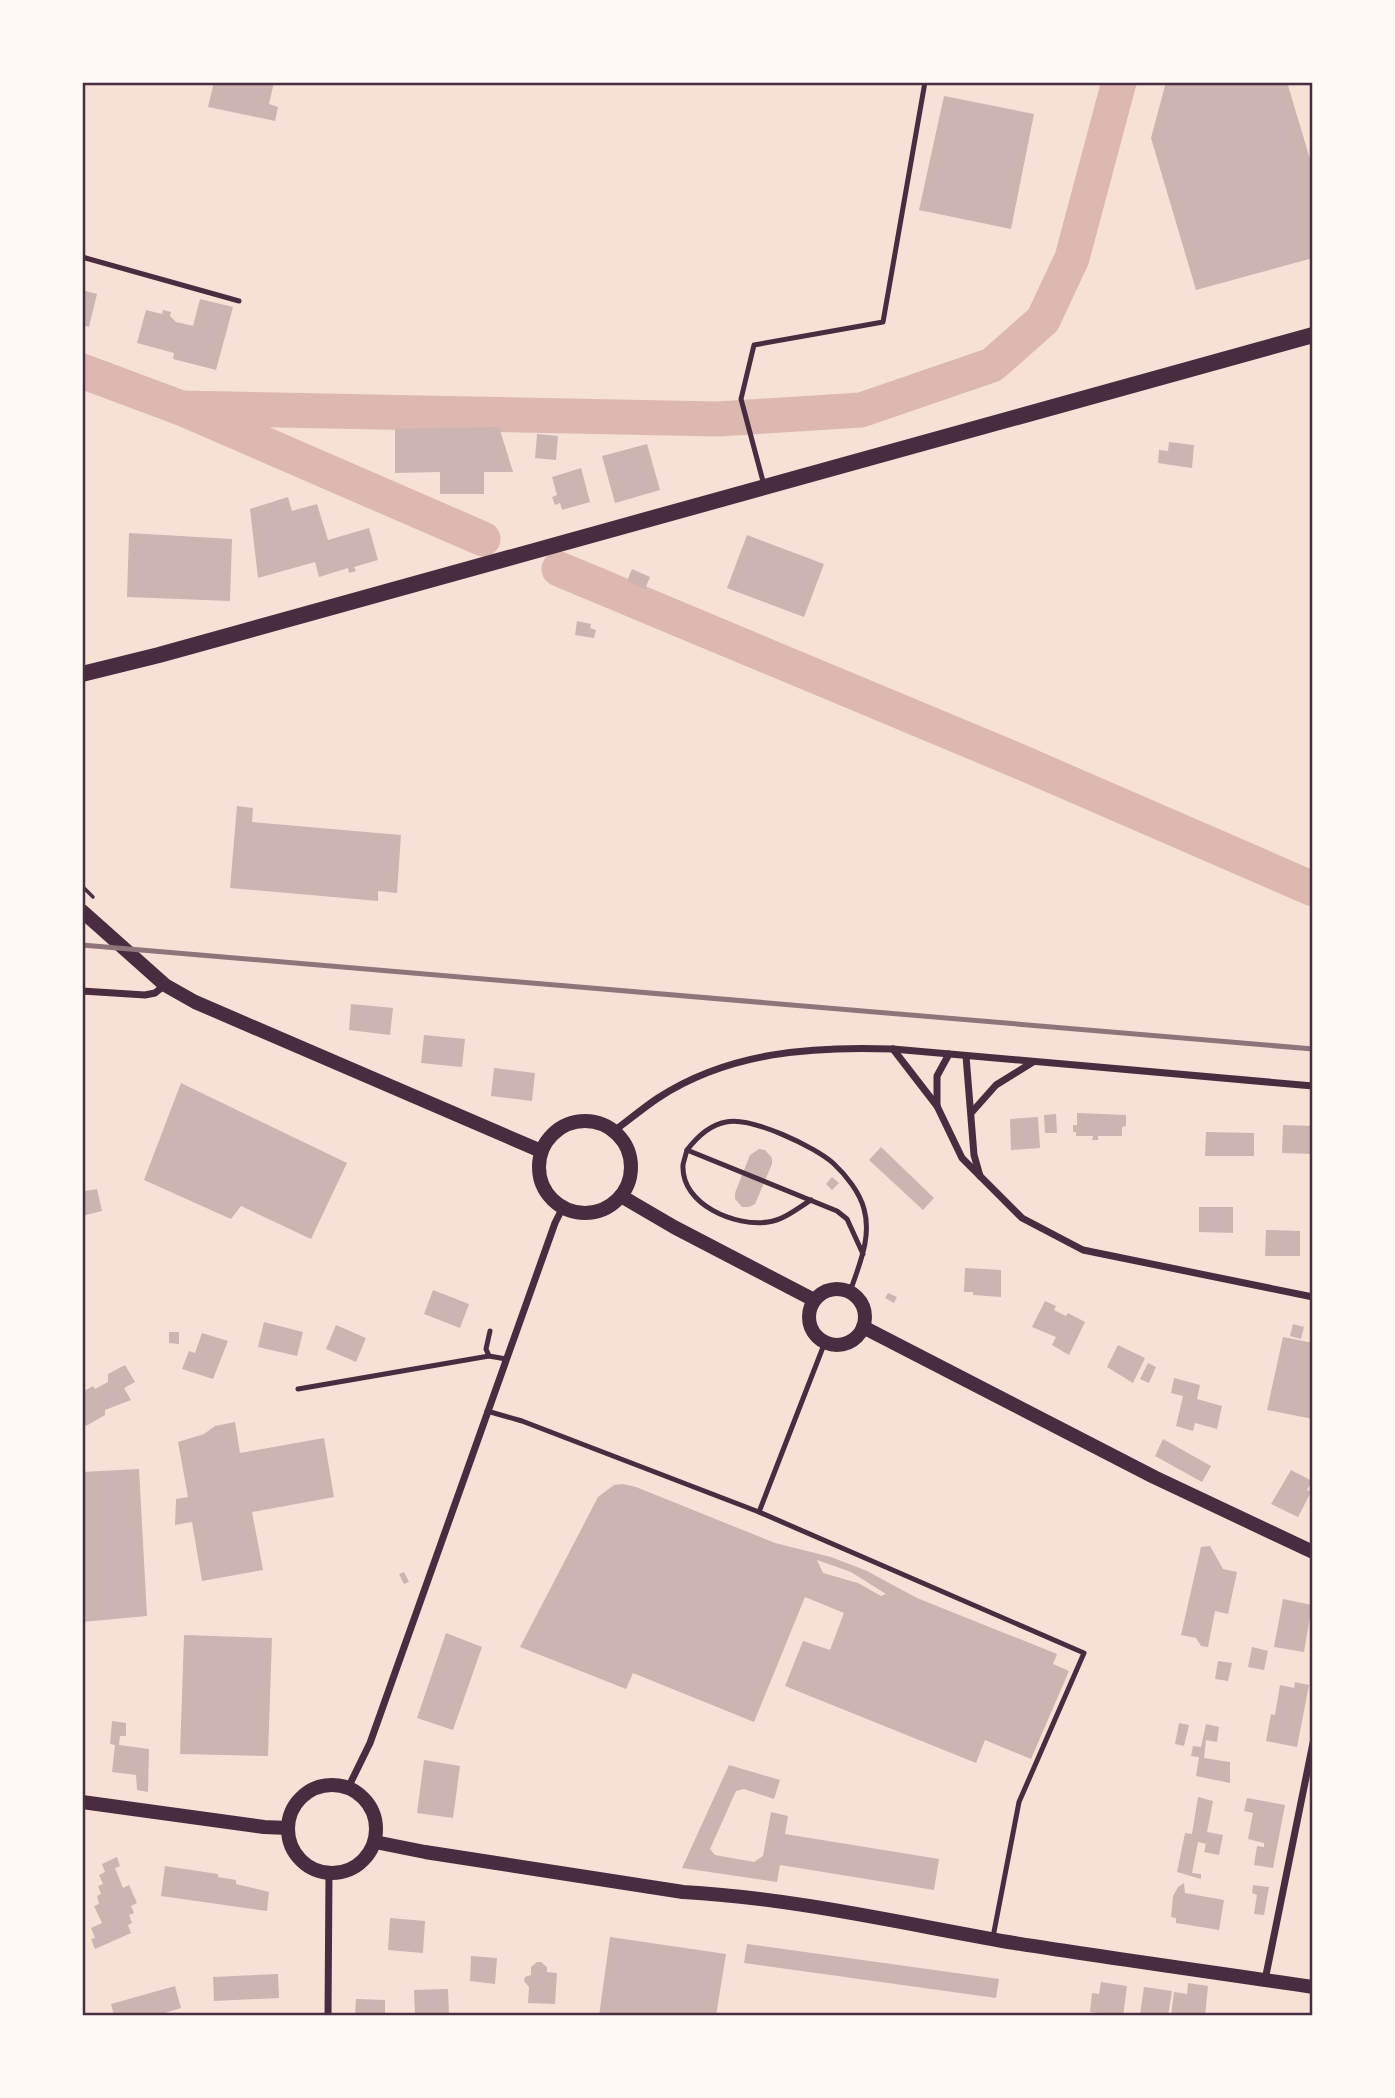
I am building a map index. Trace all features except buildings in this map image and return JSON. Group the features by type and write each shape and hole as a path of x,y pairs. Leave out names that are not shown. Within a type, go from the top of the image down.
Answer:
{"main road":[{"path":"82,674 159,655 1313,335"},
{"path":"82,911 165,985 195,1002 541,1151"},
{"path":"578,1121 604,1124 614,1131 625,1143 630,1158 631,1174 621,1196 606,1208 594,1212 582,1213 563,1207 547,1193 541,1180 538,1166 547,1140 556,1130 578,1121"},
{"path":"621,1196 674,1227 814,1300"},
{"path":"835,1288 850,1292 862,1303 865,1319 863,1327 852,1341 834,1345 818,1338 809,1324 810,1307 814,1300 820,1294 835,1288"},
{"path":"863,1327 1154,1478 1313,1552"},
{"path":"322,1786 348,1788 360,1795 375,1817 375,1842 368,1856 348,1871 328,1873 310,1868 300,1860 293,1849 288,1828 292,1811 299,1800 322,1786"},
{"path":"82,1802 264,1828 288,1828"},
{"path":"375,1842 683,1892 819,1908 993,1939 1313,1987"}],"street":[{"path":"82,991 145,995 155,993 165,985"},
{"path":"893,1049 937,1107 962,1158 1022,1218 1083,1250 1313,1297"},
{"path":"614,1131 658,1098 722,1068 763,1056 802,1050 893,1049 1313,1086"},
{"path":"937,1107 936,1076 949,1054"},
{"path":"966,1056 974,1155 982,1180"},
{"path":"972,1112 996,1085 1033,1061"},
{"path":"348,1788 370,1743 487,1411 563,1207"},
{"path":"1265,1980 1313,1743"},
{"path":"328,1873 328,2016"}],"lane":[{"path":"764,486 741,399 754,345 883,322 925,82"},
{"path":"82,257 239,301"},
{"path":"811,1200 771,1222 736,1220 717,1213 704,1204 686,1181 683,1167 687,1150 706,1130 727,1121 739,1121 759,1126 814,1150 839,1170 864,1207 868,1231 850,1292"},
{"path":"687,1150 837,1211 847,1219 863,1254"},
{"path":"489,1356 486,1349 490,1331"},
{"path":"759,1512 825,1342"},
{"path":"298,1388 489,1356 506,1359"},
{"path":"487,1411 522,1421 759,1512 1084,1653 1019,1802 993,1939"}],"waterway":[{"path":"181,408 718,419 861,410 992,365 1043,320 1072,258 1119,82"},
{"path":"82,371 181,408 483,539"},
{"path":"559,569 1016,760 1313,889"}],"railway":[{"path":"82,945 1313,1049"}]}
